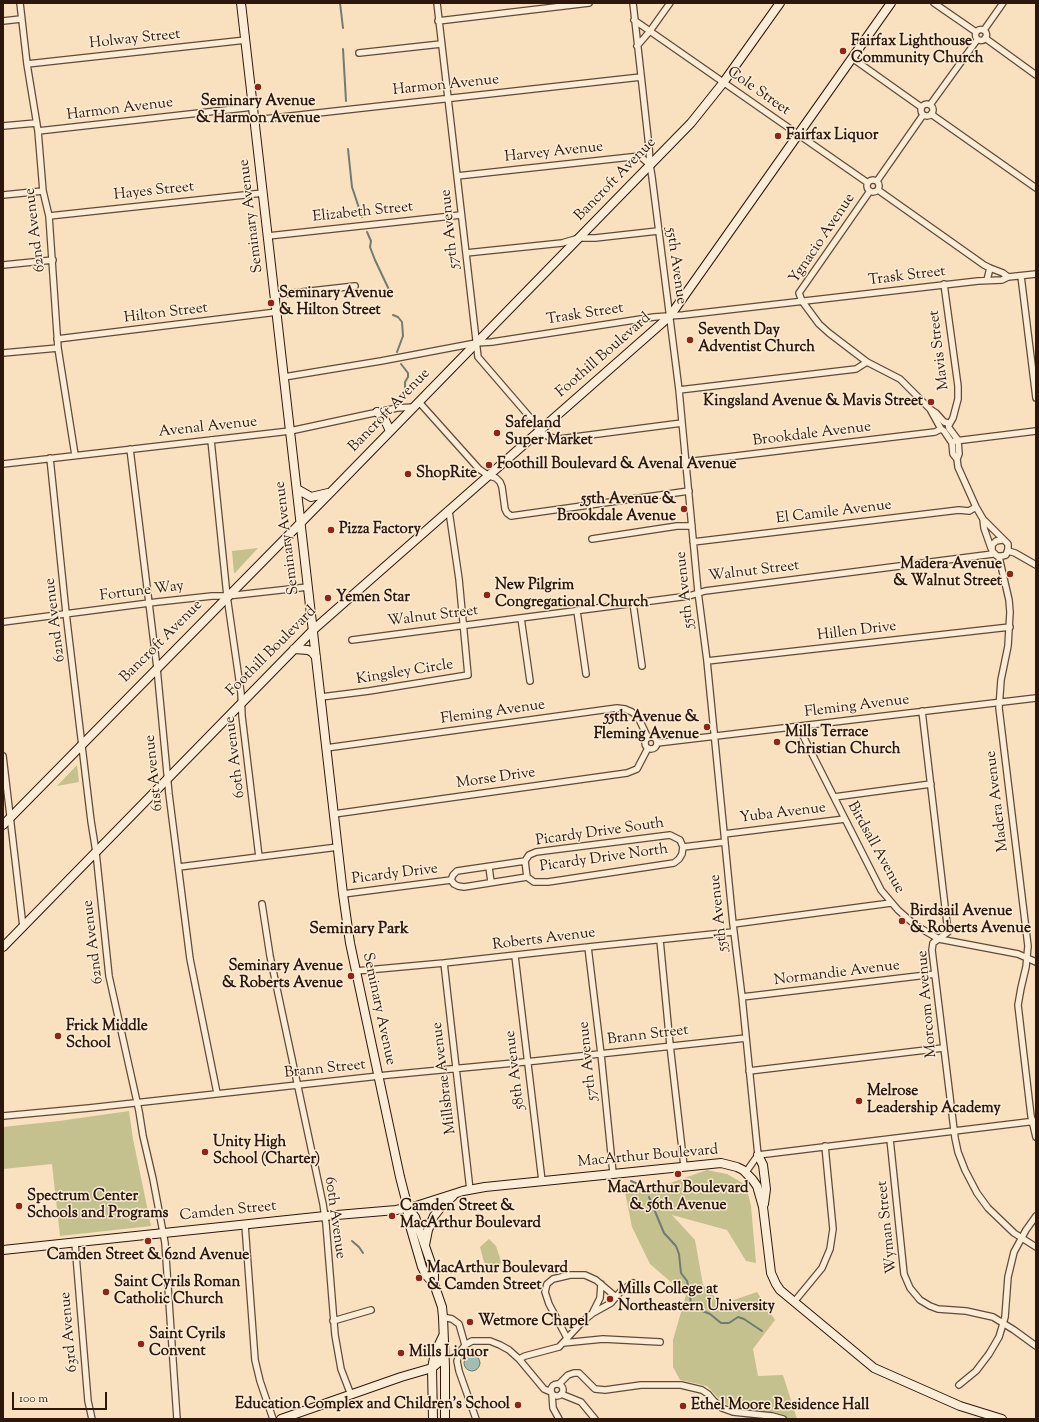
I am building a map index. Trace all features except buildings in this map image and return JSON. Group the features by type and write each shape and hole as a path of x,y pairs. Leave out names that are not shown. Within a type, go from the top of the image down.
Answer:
{"street":[{"name":"62nd Avenue","path":"20,3 27,64 38,131 43,191 49,216 57,339 74,455"},
{"name":"Seminary Avenue","path":"241,3 343,894 350,943 408,1208"},
{"name":"57th Avenue","path":"436,3 478,357 534,422 539,431"},
{"path":"438,21 589,3"},
{"name":"55th Avenue","path":"632,3 658,231 679,390 732,924 742,997 758,1155"},
{"path":"637,46 650,32 670,3"},
{"name":"Bancroft Avenue","path":"3,825 691,123 724,83 780,3"},
{"name":"Foothill Boulevard","path":"3,947 313,630 449,512 670,316 891,3"},
{"path":"934,3 976,32"},
{"path":"984,30 1003,3"},
{"path":"3,21 21,19"},
{"name":"Cole Street","path":"634,20 868,183"},
{"path":"976,32 980,29 984,30"},
{"path":"984,30 986,35 985,38"},
{"path":"976,32 975,36 977,40"},
{"path":"977,40 981,41 985,38"},
{"path":"985,38 1036,74"},
{"name":"Holway Street","path":"27,64 246,40"},
{"path":"930,105 977,40"},
{"path":"359,53 441,44"},
{"path":"852,58 921,107 921,112 923,115"},
{"name":"Harmon Avenue","path":"255,120 641,77"},
{"path":"921,107 925,104 930,105"},
{"path":"930,105 932,109 931,114"},
{"name":"Harmon Avenue","path":"38,131 253,107"},
{"path":"923,115 926,116 931,114"},
{"path":"931,114 1036,188"},
{"path":"877,181 923,115"},
{"path":"3,126 36,123"},
{"name":"Harvey Avenue","path":"457,176 640,156 650,165"},
{"path":"877,181 872,180 868,183 867,187 870,191 874,192 878,190"},
{"path":"877,181 879,184 878,190"},
{"path":"878,190 990,268 1003,273 1008,277"},
{"path":"3,195 43,191"},
{"name":"Ygnacio Avenue","path":"802,302 799,293 870,191"},
{"name":"Hayes Street","path":"49,216 263,192"},
{"name":"Elizabeth Street","path":"268,236 461,215"},
{"path":"466,252 562,243 579,238 595,238 658,231"},
{"path":"3,265 52,260"},
{"path":"987,280 990,268"},
{"name":"Trask Street","path":"284,377 476,343 492,342 654,317 802,302 944,284 1002,280 1008,277 1036,274"},
{"path":"1021,276 1036,398"},
{"name":"Mavis Street","path":"944,284 958,386 958,399 953,418 945,426"},
{"path":"275,295 355,286"},
{"path":"802,302 818,324 867,362 900,379 930,409 958,440 959,454 956,459"},
{"name":"Hilton Street","path":"57,339 277,312"},
{"path":"3,353 58,348"},
{"path":"679,390 856,369 867,362"},
{"path":"416,404 479,470 496,478 500,482 505,509 511,516 689,491"},
{"name":"Avenal Avenue","path":"3,464 290,431 416,404"},
{"path":"377,412 384,418 390,431"},
{"path":"539,431 548,437 559,439 682,423"},
{"path":"945,426 952,442 953,454 976,507 983,519 1002,540 1008,544 1008,551"},
{"name":"Brookdale Avenue","path":"686,462 936,432 945,426"},
{"path":"952,442 958,440 1036,431"},
{"name":"60th Avenue","path":"211,440 227,596 242,703 242,716 258,857"},
{"name":"61st Avenue","path":"130,449 157,668 167,778 190,959 217,1093"},
{"name":"62nd Avenue","path":"50,458 66,613 96,852 109,976 164,1233 178,1419"},
{"path":"297,489 311,498 331,492"},
{"name":"El Camile Avenue","path":"693,542 960,510 971,510 976,507"},
{"path":"449,512 464,625"},
{"name":"Madera Avenue","path":"983,519 984,528 994,553 1009,600 1010,627 998,708 1028,946 1026,967 1018,1005 1036,1137"},
{"path":"592,539 677,526 692,526"},
{"path":"1002,540 996,541 994,553 1002,556 1008,551"},
{"path":"1008,551 1015,553 1036,565"},
{"name":"Walnut Street","path":"352,640 689,596 698,592 994,553"},
{"name":"Fortune Way","path":"3,622 66,613 308,586"},
{"path":"633,603 642,666"},
{"path":"577,611 586,674"},
{"path":"521,618 530,681"},
{"name":"Kingsley Circle","path":"320,697 369,691 468,675 464,625"},
{"name":"Hillen Drive","path":"707,661 1010,627"},
{"path":"294,649 308,650 316,657"},
{"name":"Fleming Avenue","path":"657,743 1036,698"},
{"name":"Fleming Avenue","path":"326,748 617,708 632,712 638,717 648,738"},
{"name":"Morcom Avenue","path":"922,711 948,932 933,942 932,950 953,1131 958,1152 965,1170 977,1193 988,1208 1003,1224 1036,1247"},
{"name":"Birdsall Avenue","path":"798,726 881,890 891,903 915,924 939,939 1018,954 1036,962"},
{"path":"654,737 657,740 657,743 653,749 648,748 645,743 648,738 654,737"},
{"name":"Morse Drive","path":"334,814 627,773 637,769 648,748"},
{"path":"3,756 23,927"},
{"name":"Yuba Avenue","path":"834,797 931,784"},
{"name":"Yuba Avenue","path":"724,834 845,819"},
{"name":"Picardy Drive South","path":"451,880 453,875 457,872 525,861 529,855 536,852 670,835 675,836 680,840 683,847"},
{"path":"683,847 724,842"},
{"path":"179,867 338,847"},
{"name":"Picardy Drive North","path":"451,880 454,884 464,887 527,877 534,882 548,882 674,863 682,854 683,847"},
{"path":"525,861 527,877"},
{"path":"489,867 491,882"},
{"name":"Picardy Drive","path":"343,894 451,880"},
{"path":"732,924 891,903"},
{"name":"60th Avenue","path":"262,904 270,956 325,1216 333,1321 341,1369 350,1395"},
{"name":"Roberts Avenue","path":"356,971 444,964 734,932"},
{"path":"660,940 684,1166"},
{"name":"57th Avenue","path":"588,947 613,1173"},
{"name":"58th Avenue","path":"515,956 542,1181"},
{"name":"Millsbrae Avenue","path":"444,964 470,1190"},
{"name":"Normandie Avenue","path":"742,997 934,974"},
{"name":"Brann Street","path":"3,1116 746,1038"},
{"path":"749,1071 943,1048"},
{"path":"1002,1419 960,1406 874,1368 794,1302 776,1284 770,1273 763,1207 757,1186 746,1172 758,1155 1034,1121"},
{"name":"Wyman Street","path":"890,1139 904,1274 910,1288 920,1300 938,1309 966,1311 993,1317 1036,1346"},
{"path":"794,1302 822,1268 830,1249 833,1229 825,1146"},
{"path":"758,1155 763,1165 766,1188 763,1207"},
{"name":"MacArthur Boulevard","path":"408,1208 470,1190 613,1173 721,1163 737,1167 746,1172"},
{"path":"425,1246 428,1230 434,1216 449,1199 456,1194"},
{"path":"408,1208 415,1217 434,1272 434,1284 442,1308 445,1419"},
{"path":"408,1208 408,1219 420,1261 426,1275 434,1284"},
{"name":"Camden Street","path":"3,1250 408,1208"},
{"path":"959,1385 976,1371 990,1354 999,1337 1003,1323 1010,1265 1014,1252 1036,1216"},
{"path":"245,1225 255,1360 260,1381 273,1419"},
{"name":"63rd Avenue","path":"75,1243 88,1401 92,1419"},
{"path":"567,1338 545,1292 547,1284 553,1279 578,1274 590,1277 601,1284 616,1298"},
{"path":"519,1359 559,1347 576,1327 593,1313 610,1303 621,1291 633,1283"},
{"path":"593,1313 600,1298 601,1284"},
{"path":"333,1321 371,1310"},
{"path":"443,1317 452,1319 459,1324 465,1345"},
{"path":"433,1419 432,1368 435,1353 443,1336"},
{"path":"563,1343 603,1339 660,1342"},
{"path":"476,1419 459,1371 457,1361 460,1352 465,1345 472,1341 490,1341 500,1345 519,1359 544,1389 556,1396 561,1394 581,1402 595,1419"},
{"path":"281,1419 407,1375 432,1368 440,1361 444,1353"},
{"path":"432,1368 445,1381"},
{"path":"559,1419 553,1408 551,1388 554,1385 559,1384 568,1375 574,1373 579,1374 595,1389 605,1390 641,1386 681,1385 695,1388 708,1394 722,1408 733,1412 772,1416 783,1419"},
{"path":"559,1384 563,1388 561,1394"}],"shaded area":[{"path":"258,548 235,573 234,573 232,551"},
{"path":"77,765 79,782 57,786"},
{"path":"129,1111 133,1139 151,1226 60,1236 52,1164 3,1169 3,1127"},
{"path":"707,1170 727,1174 746,1185 751,1206 756,1263 746,1261 727,1230 672,1215 695,1240 703,1285 722,1304 757,1292 775,1320 753,1349 758,1376 783,1375 797,1419 748,1419 719,1399 707,1386 680,1380 673,1367 673,1340 686,1295 650,1264 632,1227 624,1187 670,1183"},
{"path":"489,1239 496,1246 501,1261 500,1267 493,1270 484,1262 480,1247"}],"water":[{"path":"472,1355 478,1357 480,1363 478,1369 472,1371 466,1369 464,1363 466,1357"}],"waterway":[{"path":"340,3 343,28"},
{"path":"343,49 346,101"},
{"path":"348,149 352,187 362,217"},
{"path":"367,232 371,241 370,247 375,260 392,296"},
{"path":"393,315 398,317 402,322 403,336 397,352"},
{"path":"401,364 408,373 408,377 405,382 405,396"},
{"path":"631,1181 638,1184 646,1191"},
{"path":"649,1197 664,1233 676,1246 679,1254 681,1273 687,1281 691,1302 695,1308 710,1314 721,1323 729,1323 738,1317 744,1319 762,1331"},
{"path":"352,1241 363,1253"}],"place":[{"name":"Fairfax Lighthouse Community Church","path":"843,51"},
{"name":"Seminary Avenue & Harmon Avenue","path":"258,87"},
{"name":"Fairfax Liquor","path":"778,136"},
{"name":"Seminary Avenue & Hilton Street","path":"271,303"},
{"name":"Seventh Day Adventist Church","path":"690,340"},
{"name":"Kingsland Avenue & Mavis Street","path":"931,402"},
{"name":"Safeland Super Market","path":"497,433"},
{"name":"Foothill Boulevard & Avenal Avenue","path":"489,465"},
{"name":"ShopRite","path":"408,474"},
{"name":"55th Avenue & Brookdale Avenue","path":"684,509"},
{"name":"Pizza Factory","path":"331,530"},
{"name":"Madera Avenue & Walnut Street","path":"1010,574"},
{"name":"New Pilgrim Congregational Church","path":"487,595"},
{"name":"Yemen Star","path":"328,598"},
{"name":"55th Avenue & Fleming Avenue","path":"707,727"},
{"name":"Mills Terrace Christian Church","path":"777,742"},
{"name":"Birdsail Avenue & Roberts Avenue","path":"902,921"},
{"name":"Seminary Avenue & Roberts Avenue","path":"351,976"},
{"name":"Frick Middle School","path":"58,1036"},
{"name":"Melrose Leadership Academy","path":"859,1101"},
{"name":"Unity High School (Charter)","path":"205,1152"},
{"name":"MacArthur Boulevard & 56th Avenue","path":"678,1174"},
{"name":"Spectrum Center Schools and Programs","path":"19,1206"},
{"name":"Camden Street & MacArthur Boulevard","path":"392,1216"},
{"name":"Camden Street & 62nd Avenue","path":"148,1241"},
{"name":"MacArthur Boulevard & Camden Street","path":"419,1278"},
{"name":"Saint Cyrils Roman Catholic Church","path":"106,1292"},
{"name":"Mills College at Northeastern University","path":"610,1299"},
{"name":"Wetmore Chapel","path":"470,1322"},
{"name":"Saint Cyrils Convent","path":"141,1344"},
{"name":"Mills Liquor","path":"401,1353"},
{"name":"Education Complex and Children’s School","path":"518,1405"},
{"name":"Ethel Moore Residence Hall","path":"683,1406"}],"district":[{"name":"Seminary Park","path":"359,930"}]}
